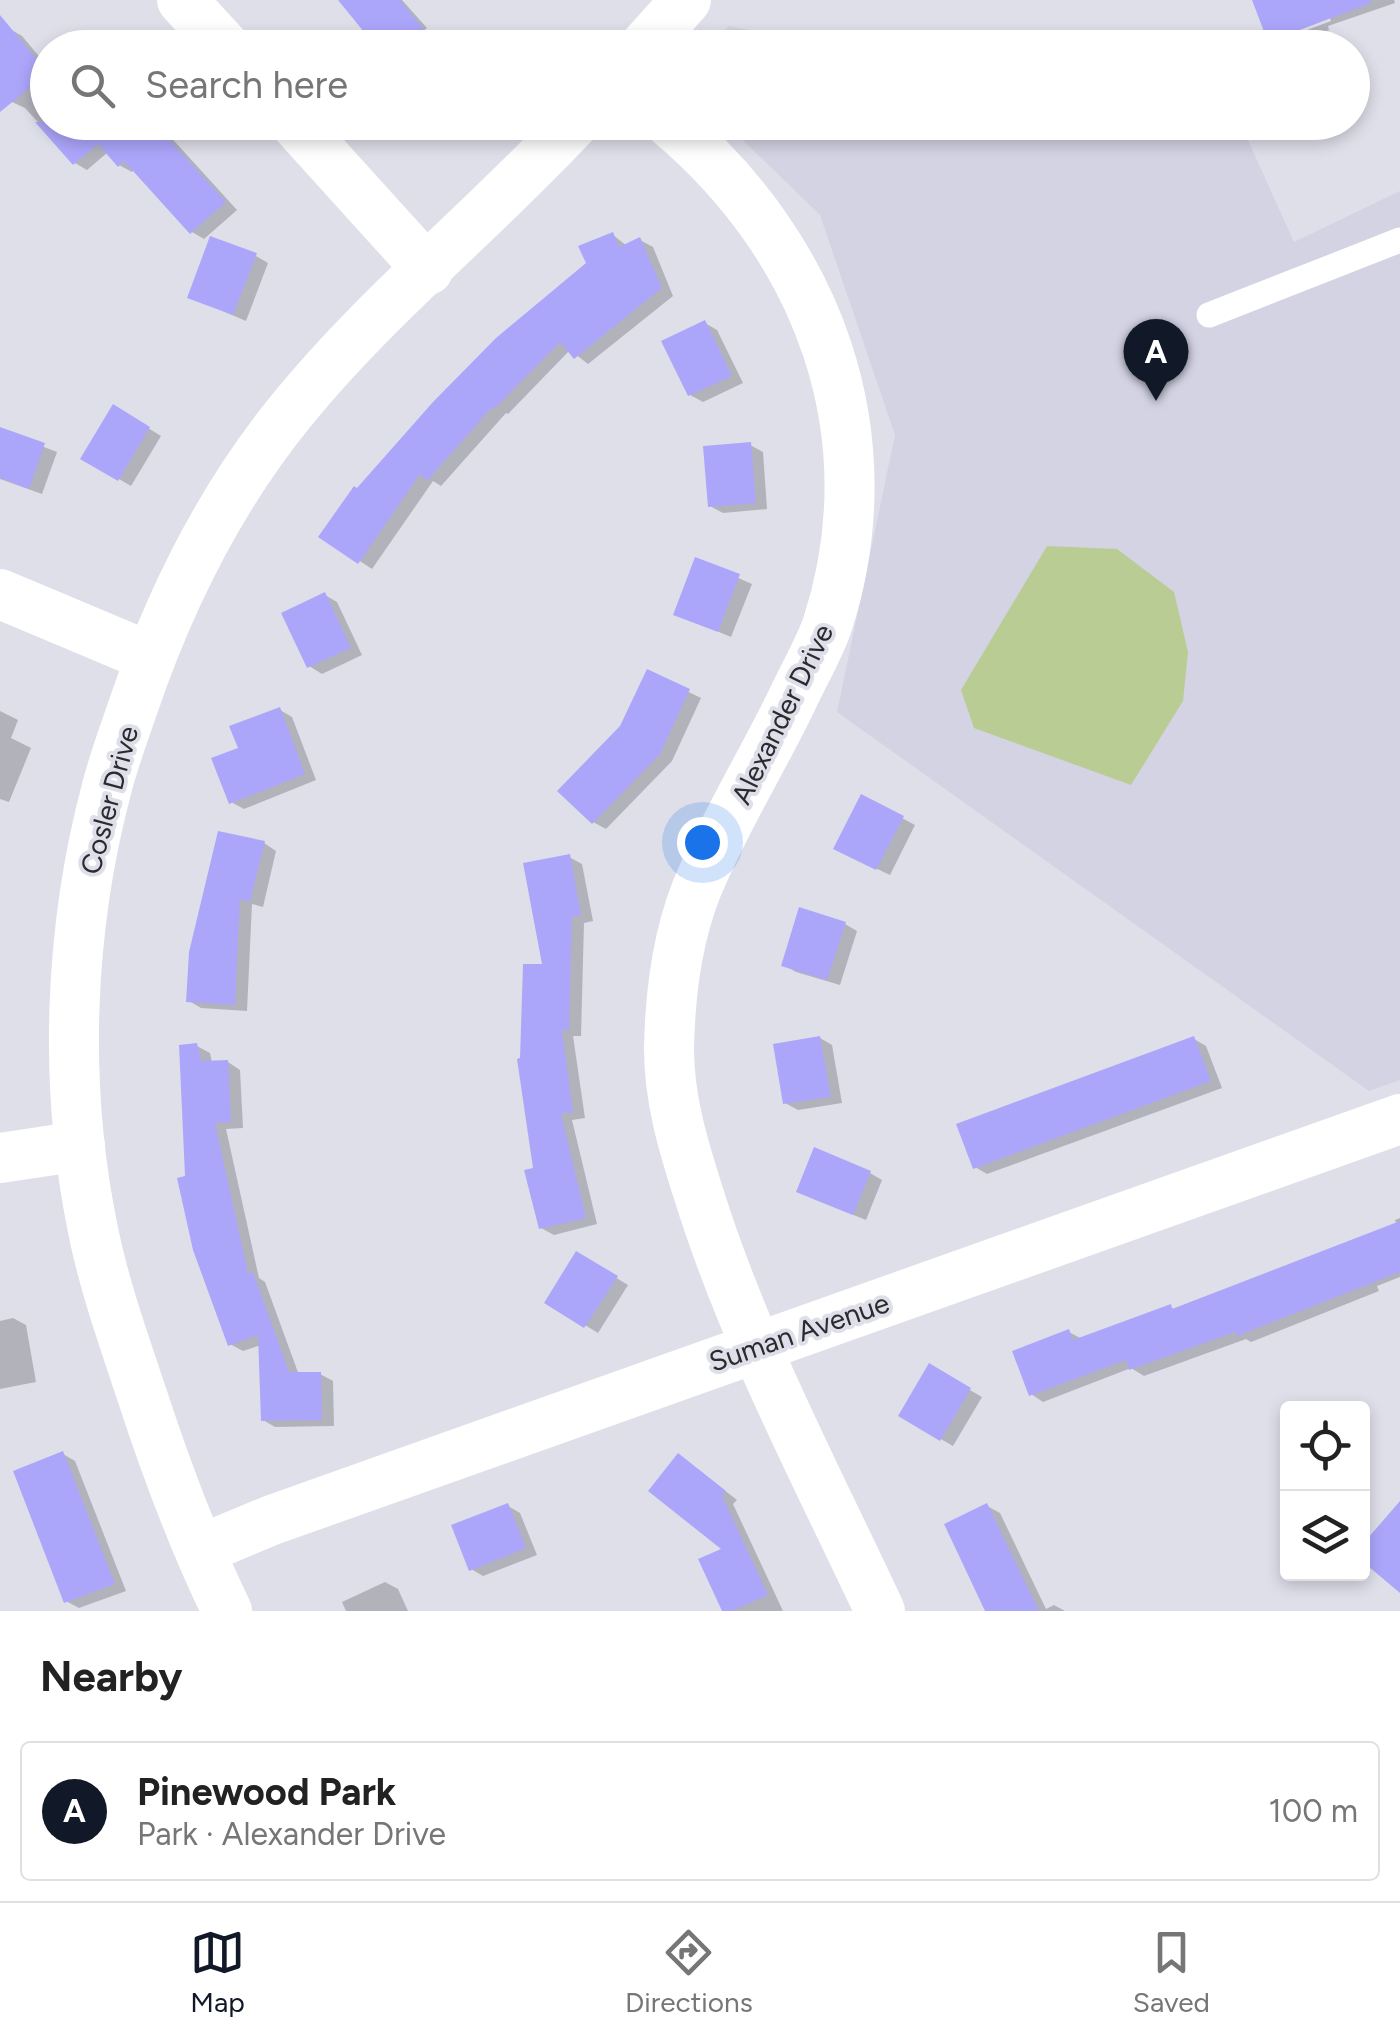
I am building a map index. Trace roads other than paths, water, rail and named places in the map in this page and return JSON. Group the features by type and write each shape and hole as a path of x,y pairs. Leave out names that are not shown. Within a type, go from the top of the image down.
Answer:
{"street":[{"path":"182,0 210,30"},
{"path":"660,30 686,0"},
{"path":"310,140 428,270"},
{"name":"Cosler Drive","path":"227,1611 156,1438 114,1310 93,1230 80,1146 74,1052 77,962 88,873 107,786 150,657 193,562 238,485 269,441 356,337 557,140"},
{"name":"Alexander Drive","path":"690,140 750,203 786,256 815,312 836,372 847,432 850,493 845,553 826,628 702,876 682,933 672,993 669,1054 675,1118 708,1223 758,1347 880,1611"},
{"path":"0,594 150,657"},
{"name":"Suman Avenue","path":"200,1550 272,1520 1400,1119"},
{"path":"0,1158 80,1146"}],"lane":[{"path":"1209,315 1400,240"}],"place":[{"name":"Pinewood Park","path":"1156,401"}]}
